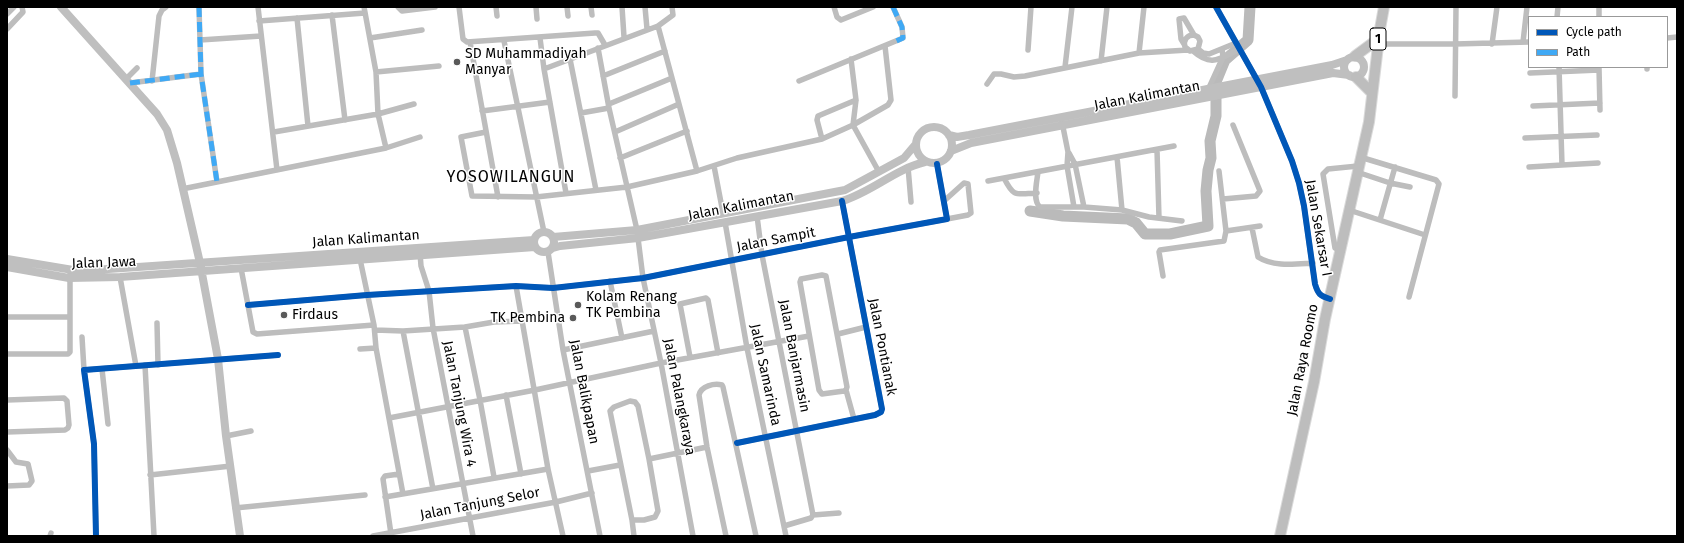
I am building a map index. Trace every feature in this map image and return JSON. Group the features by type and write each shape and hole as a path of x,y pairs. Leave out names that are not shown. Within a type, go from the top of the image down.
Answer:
{"highway":[{"name":"1","path":"1374,72 1384,7"},
{"path":"1354,58 1378,42"},
{"name":"Jalan Raya Roomo","path":"1280,536 1369,122 1374,72"},
{"path":"1355,75 1372,93"}],"main road":[{"path":"60,7 157,114 167,130 201,266 218,359 226,436 240,536"},
{"path":"1354,58 1364,68 1355,75 1346,73 1344,66 1354,58"},
{"name":"Jalan Kalimantan","path":"1259,84 1354,58 1376,61"},
{"name":"Jalan Kalimantan","path":"949,135 957,137 1062,121 1209,92 1333,73 1355,75 1374,72"},
{"name":"Jalan Kalimantan","path":"951,151 965,145 1062,121"},
{"path":"928,128 940,128 949,135 952,146 951,151 944,161 937,164 925,162 920,158 916,152 915,145 919,134 928,128"},
{"name":"Jalan Kalimantan","path":"553,237 637,230 845,190 904,158 915,145"},
{"name":"Jalan Kalimantan","path":"550,250 560,246 638,238 842,200 855,196 908,167 925,162"},
{"path":"802,198 804,207"},
{"path":"702,217 704,226"},
{"path":"544,232 551,234 554,240 550,250 540,252 535,244 538,234 544,232"},
{"name":"Jalan Kalimantan","path":"201,266 535,244"},
{"name":"Jalan Kalimantan","path":"201,266 241,268 312,259 360,259 420,252"},
{"name":"Jalan Jawa","path":"7,259 70,274 100,270 201,266"},
{"name":"Jalan Jawa","path":"7,267 70,274 120,277 201,266"}],"street":[{"path":"7,14 14,7"},
{"path":"7,29 23,12 22,7"},
{"path":"152,81 159,16 162,10 166,7"},
{"path":"200,7 201,74 217,182"},
{"path":"258,7 274,132 277,170"},
{"path":"398,7 402,11 435,7"},
{"path":"459,7 463,39 465,42 504,41 598,33 605,45"},
{"path":"496,7 497,16"},
{"path":"536,7 537,19"},
{"path":"567,7 568,16"},
{"path":"591,7 592,15"},
{"path":"622,7 624,37"},
{"path":"645,7 647,29"},
{"path":"544,69 624,37 658,26 673,15 672,7"},
{"path":"834,7 837,17 841,20 860,10 873,7"},
{"path":"800,81 851,58 903,38 902,27 893,7"},
{"path":"1028,50 1030,7"},
{"path":"1065,67 1072,7"},
{"path":"1100,61 1108,7"},
{"path":"1139,53 1144,7"},
{"name":"Jalan Sekarsar I","path":"1216,7 1259,84 1299,183 1304,206 1315,284 1318,294 1321,297 1330,299"},
{"path":"1455,96 1456,7"},
{"path":"1492,44 1497,7"},
{"path":"1378,42 1455,44 1526,42 1527,7"},
{"path":"259,21 332,15 365,10 376,72 378,114 386,148"},
{"path":"332,15 344,120"},
{"path":"297,18 308,126"},
{"path":"1193,50 1200,45 1200,41 1194,35 1184,18 1180,19 1181,38 1184,44 1204,60 1210,61 1240,49"},
{"path":"658,26 698,171"},
{"path":"370,38 422,30"},
{"path":"1184,44 1187,37 1194,35"},
{"path":"200,40 261,36"},
{"path":"540,38 566,193"},
{"path":"504,41 544,232"},
{"path":"470,42 498,197"},
{"path":"987,84 994,74 1001,74 1014,78 1139,53 1193,50 1206,54 1236,43"},
{"path":"486,132 462,135 460,139 472,196 536,197 627,187 698,171 737,158 822,140 853,125 888,105 891,100 885,46"},
{"path":"598,48 614,132 637,230"},
{"path":"1209,92 1223,57 1222,49"},
{"path":"603,76 665,51"},
{"path":"851,58 856,100 853,125 879,172"},
{"path":"570,59 596,190"},
{"path":"376,72 439,66"},
{"path":"128,81 137,68"},
{"path":"1559,69 1562,165"},
{"path":"1530,73 1559,69 1599,69 1600,110"},
{"path":"128,81 152,81 201,74"},
{"path":"581,113 609,106 672,78"},
{"path":"822,140 818,116 856,100"},
{"path":"482,111 550,102"},
{"path":"1533,106 1600,103"},
{"path":"274,132 378,114 414,104"},
{"path":"614,132 679,104"},
{"path":"1062,121 1068,152 1067,166 1074,207"},
{"path":"1223,199 1256,196 1260,191 1233,126"},
{"path":"620,158 687,131"},
{"path":"1525,138 1597,135"},
{"path":"182,188 386,148 420,136"},
{"path":"988,181 1174,146"},
{"path":"1157,150 1159,218"},
{"path":"1068,152 1075,164 1084,207"},
{"path":"1117,157 1122,210"},
{"path":"1529,167 1598,163"},
{"path":"937,164 947,220"},
{"path":"1359,165 1390,183 1410,187"},
{"path":"1341,249 1335,248 1323,174 1328,169 1359,165 1395,167 1436,180 1439,184 1409,297"},
{"path":"714,166 723,213"},
{"path":"908,167 911,202"},
{"path":"1380,220 1395,167"},
{"path":"1163,276 1159,252 1160,250 1224,241 1226,231 1219,171"},
{"path":"1038,172 1036,203 1040,207 1084,207 1122,210 1182,221"},
{"path":"1004,178 1010,191 1014,193 1037,193"},
{"name":"Jalan Sampit","path":"248,305 367,295 516,286 553,288 643,278 849,237 947,220 971,213 968,184 964,183 944,201"},
{"name":"Jalan Pontianak","path":"737,443 875,415 881,412 882,409 842,200"},
{"path":"1349,210 1426,235"},
{"name":"Jalan Banjarmasin","path":"757,216 762,255 813,515"},
{"name":"Jalan Samarinda","path":"725,222 730,261 747,348 786,534"},
{"path":"1226,231 1260,226"},
{"path":"1252,228 1258,257 1264,260 1296,264 1313,263"},
{"name":"Jalan Palangkaraya","path":"638,238 643,278 661,363 693,536"},
{"name":"Jalan Balikpapan","path":"550,250 553,288 563,350 600,536"},
{"name":"Jalan Tanjung Wira 4","path":"420,252 421,266 429,291 433,328 472,536"},
{"path":"360,259 375,328 376,348 398,474 403,494"},
{"path":"241,268 252,329 253,332 257,334 375,328 403,331 465,327 494,322 523,321"},
{"path":"7,354 68,354 70,352 70,274"},
{"path":"846,390 822,394 820,393 809,336 800,282 801,279 822,275 826,276 838,334 846,390 854,419"},
{"path":"120,277 136,366"},
{"path":"610,281 622,338"},
{"path":"516,286 548,469 563,536"},
{"path":"690,357 680,304 706,298 708,300 718,353"},
{"path":"7,317 69,316"},
{"path":"156,323 158,365"},
{"path":"465,327 494,478"},
{"path":"838,334 866,327"},
{"path":"403,331 433,489"},
{"path":"563,350 654,331"},
{"path":"389,418 570,383 690,357 809,336"},
{"path":"82,337 84,370 94,444 96,536"},
{"path":"360,350 376,348"},
{"path":"84,370 278,355"},
{"path":"145,365 154,536"},
{"path":"102,369 108,424"},
{"path":"726,536 699,395 703,388 718,384 722,385 723,387 737,443 756,536"},
{"path":"506,395 521,474"},
{"path":"7,400 64,398 67,400 69,425 66,430 7,432"},
{"path":"632,520 644,520 655,517 658,514 638,406 634,402 630,401 614,407 610,411 634,536"},
{"path":"226,436 251,431"},
{"path":"649,459 708,447"},
{"path":"7,450 16,462 28,464 32,481 29,485 7,486"},
{"path":"588,471 620,465"},
{"path":"150,475 231,466"},
{"path":"385,497 548,469"},
{"path":"391,534 383,479 385,476 398,474"},
{"name":"Jalan Tanjung Selor","path":"373,536 391,534 556,502 592,493"},
{"path":"235,508 365,494"},
{"path":"784,526 810,518 813,515 839,513"}],"waterway":[{"path":"1030,211 1063,216 1128,219 1136,223 1145,234 1170,234 1208,226 1206,191 1211,158 1210,141 1216,116 1216,82 1225,60 1248,40 1250,7"}],"marked path":[{"path":"199,7 201,74 217,182"},
{"path":"893,7 902,27 903,38 894,42"},
{"path":"130,83 201,74"}],"cycle path":[{"path":"1216,7 1261,87 1292,161 1304,206 1315,284 1320,294 1330,299"},
{"path":"248,305 367,295 516,286 553,288 643,278 947,219 937,164"},
{"path":"737,443 875,415 881,412 882,409 842,201"},
{"path":"96,536 94,444 84,370 278,355"}],"place":[{"name":"SD Muhammadiyah Manyar","path":"457,62"},
{"name":"Kolam Renang TK Pembina","path":"578,305"},
{"name":"Firdaus","path":"284,315"},
{"name":"TK Pembina","path":"573,318"}],"district":[{"name":"YOSOWILANGUN","path":"511,178"}]}
